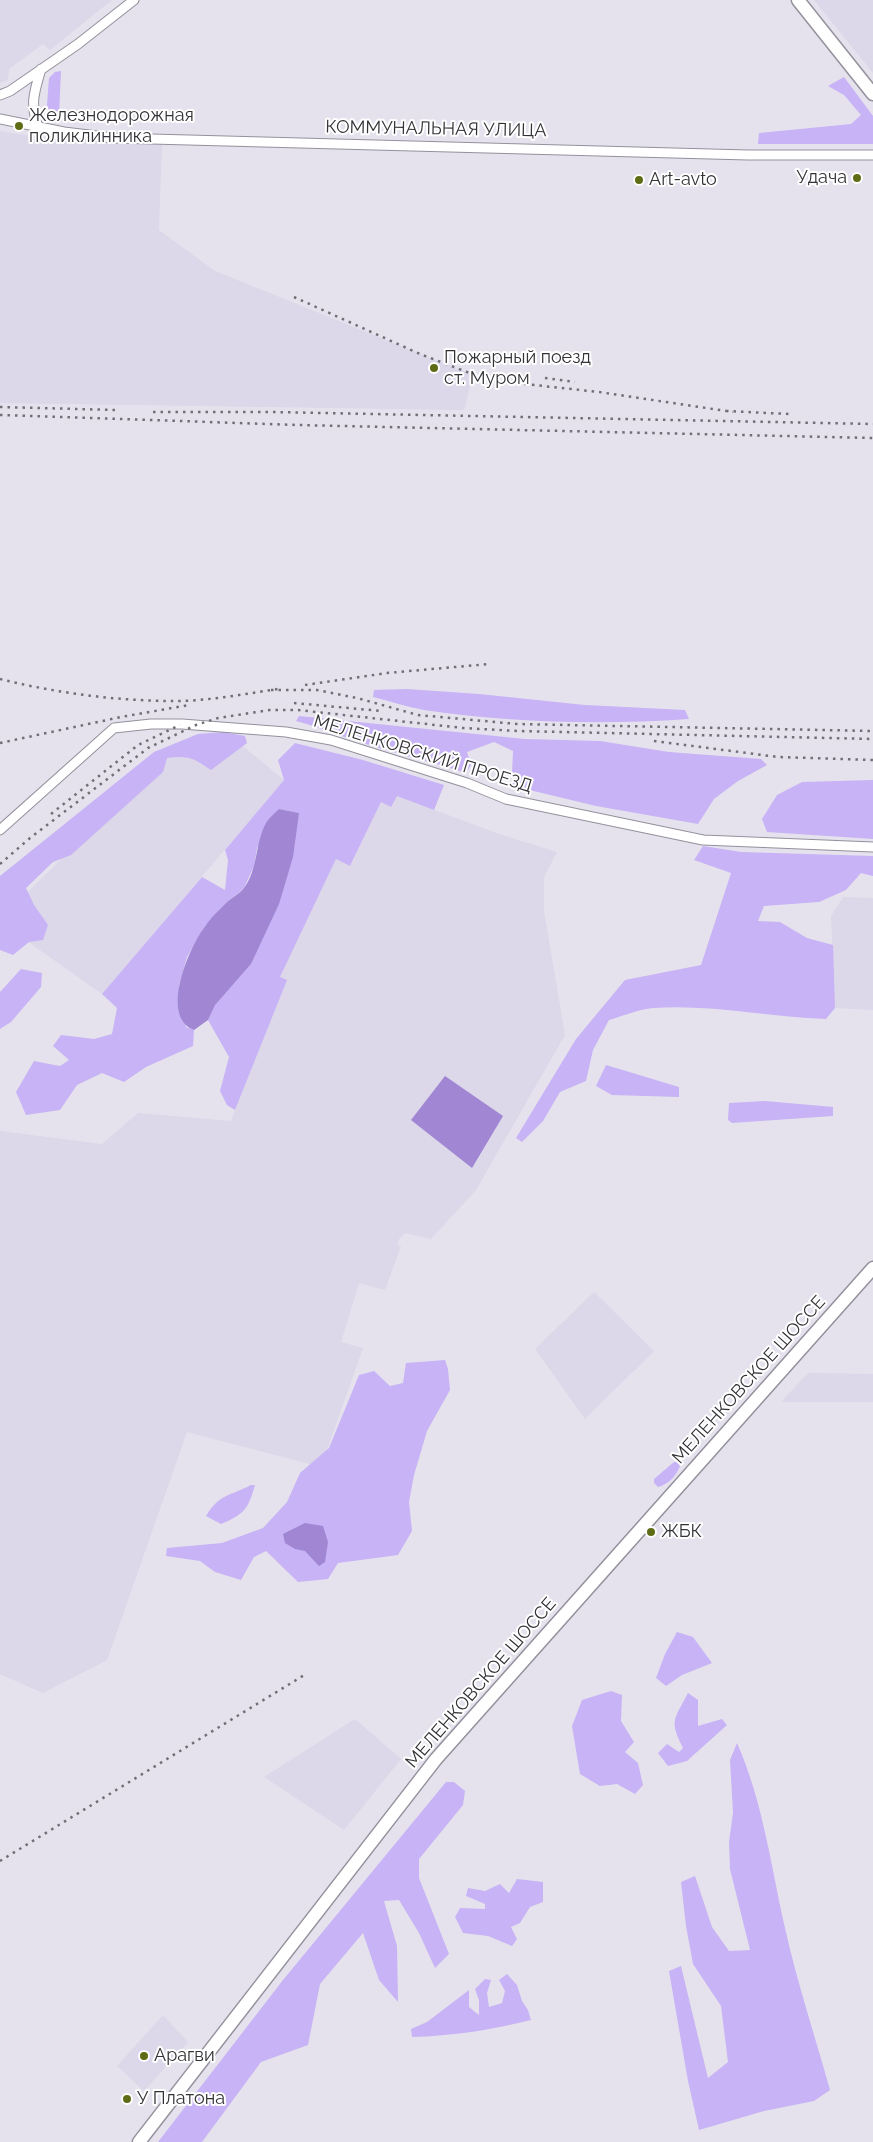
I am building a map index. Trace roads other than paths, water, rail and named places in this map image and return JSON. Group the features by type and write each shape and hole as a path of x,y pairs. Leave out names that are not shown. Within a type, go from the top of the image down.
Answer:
{"main road":[{"path":"798,0 873,94"},
{"name":"МЕЛЕНКОВСКОЕ ШОССЕ","path":"139,2142 436,1759 873,1268"}],"street":[{"path":"0,95 10,91 78,44 134,0"},
{"path":"38,127 32,110 41,69"},
{"name":"КОММУНАЛЬНАЯ УЛИЦА","path":"0,118 38,127 114,138 748,155 873,155"},
{"name":"МЕЛЕНКОВСКИЙ ПРОЕЗД","path":"0,830 114,728 151,724 182,724 286,732 331,740 467,783 506,799 703,840 873,848"}],"railway":[{"path":"294,297 420,354 467,372 506,382 599,392 733,412"},
{"path":"545,378 575,382"},
{"path":"0,407 116,410"},
{"path":"726,411 789,414"},
{"path":"153,412 274,412 873,424"},
{"path":"0,415 298,425 873,438"},
{"path":"305,685 387,673 489,664"},
{"path":"0,679 87,695 153,701 201,700 278,689"},
{"path":"271,690 317,690 357,698 418,715 517,724 873,731"},
{"path":"294,703 381,711"},
{"path":"0,743 121,717 189,705"},
{"path":"0,864 30,838 148,748 196,725 218,718 270,710 298,710 463,728 518,731 873,739"},
{"path":"51,814 138,745 180,725"},
{"path":"654,741 778,757 873,760"},
{"path":"0,1861 306,1674"}],"place":[{"name":"Железнодорожная поликлинника","path":"19,126"},
{"name":"Удача","path":"857,178"},
{"name":"Art-avto","path":"639,180"},
{"name":"Пожарный поезд ст. Муром","path":"434,368"},
{"name":"ЖБК","path":"651,1532"},
{"name":"Арагви","path":"144,2056"},
{"name":"У Платона","path":"127,2099"}]}
